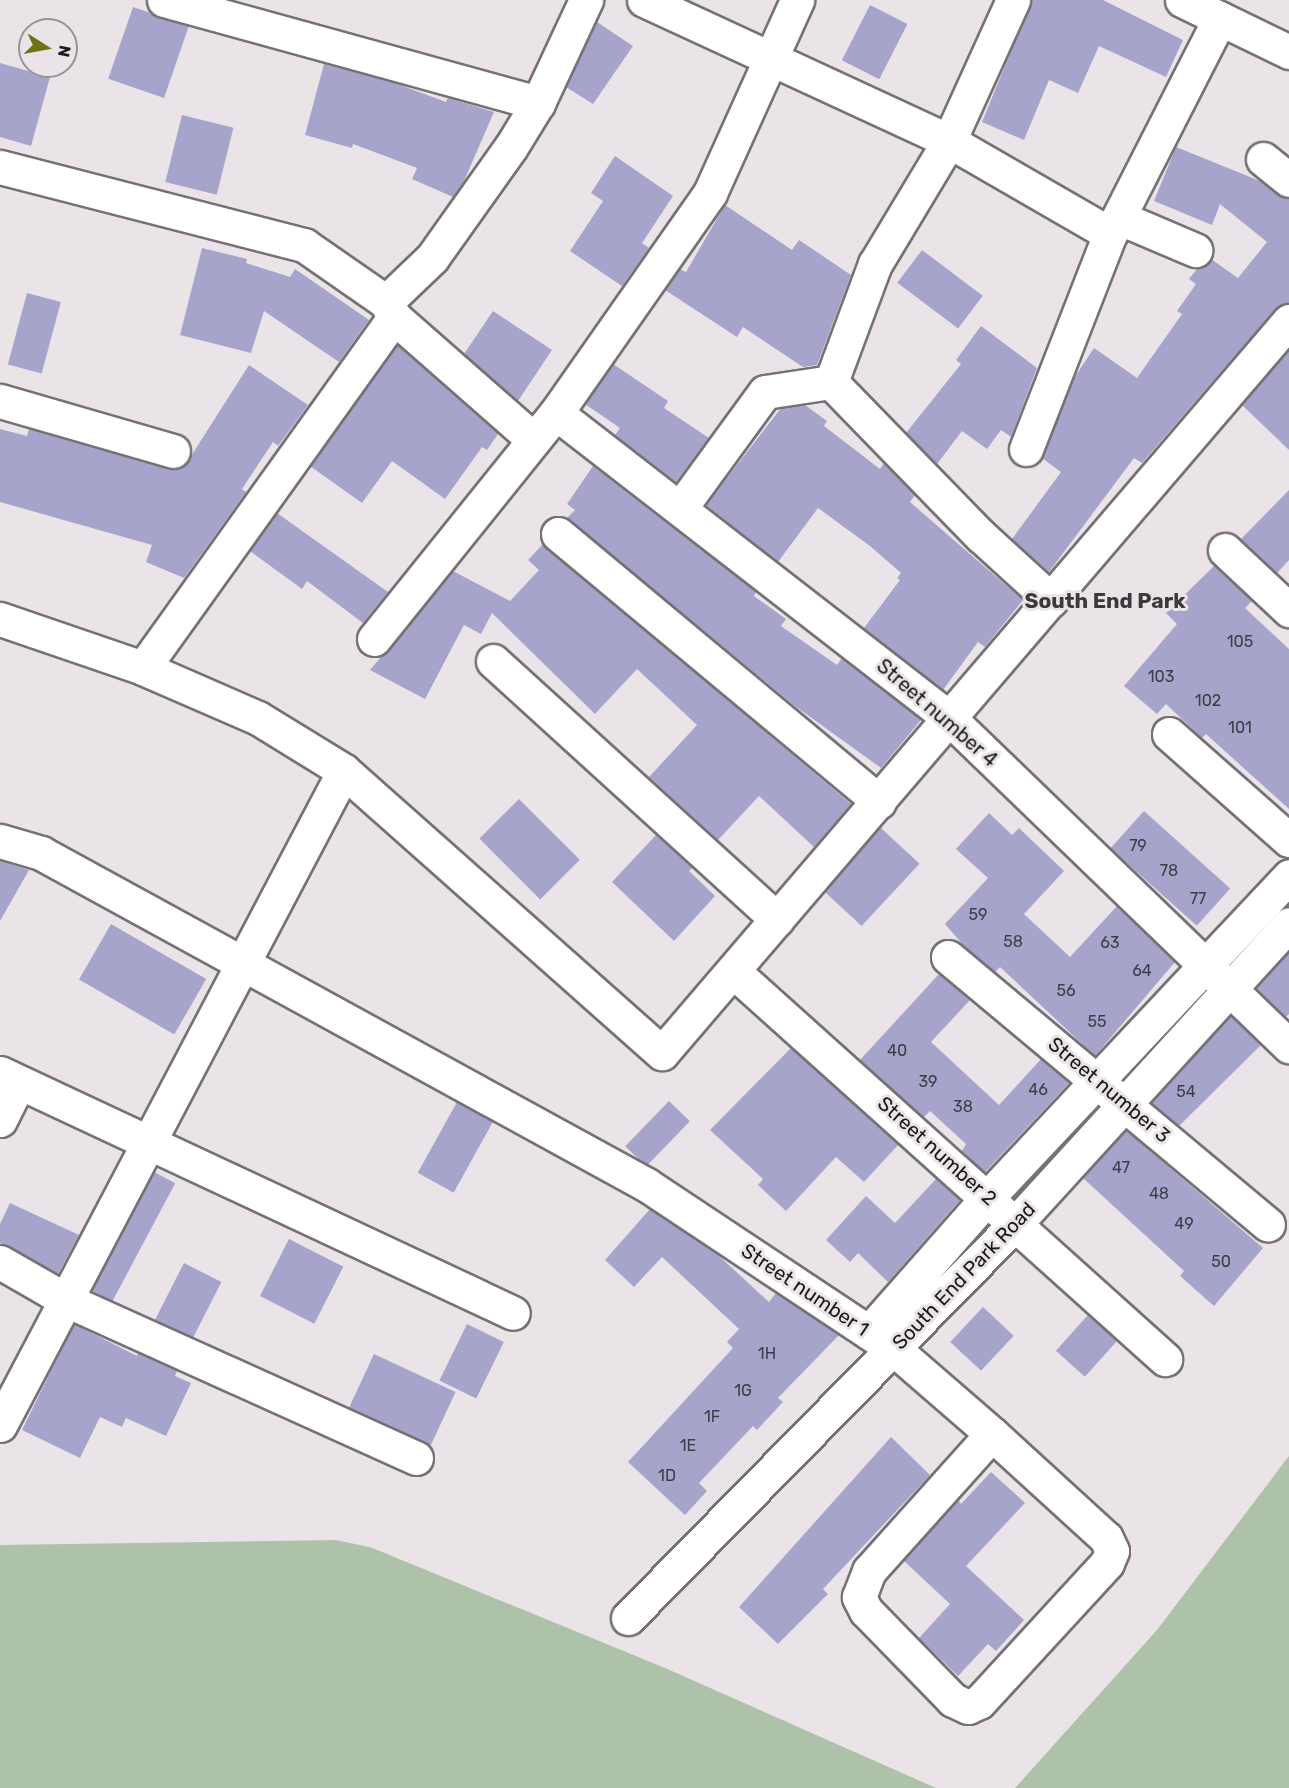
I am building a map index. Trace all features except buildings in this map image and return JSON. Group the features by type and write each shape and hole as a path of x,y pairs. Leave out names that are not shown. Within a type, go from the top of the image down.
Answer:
{"street":[{"path":"164,0 538,104"},
{"path":"142,669 390,310 438,250 538,104 586,0"},
{"path":"644,0 950,141 1115,226 1195,250"},
{"path":"374,639 556,413 710,193 797,0"},
{"path":"831,382 875,264 950,141 1013,0"},
{"path":"1182,0 1289,52"},
{"path":"1026,449 1115,226 1220,18"},
{"path":"1263,159 1289,180"},
{"path":"0,167 304,245 390,310 534,440"},
{"path":"0,619 142,669 258,718 344,771 662,1053 1289,321"},
{"path":"681,507 765,392 831,382"},
{"path":"831,382 981,536 1051,600"},
{"path":"0,401 173,451"},
{"name":"Street number 4","path":"556,413 681,507 948,717 1289,1046"},
{"path":"558,534 879,801"},
{"path":"1225,550 1289,610"},
{"path":"493,661 777,919"},
{"path":"1169,734 1289,840"},
{"path":"0,1425 147,1141 344,771"},
{"name":"Street number 1","path":"0,841 40,853 647,1185 881,1341 992,1434 1106,1538 1112,1551 1107,1563 978,1702 968,1707 953,1700 866,1611 859,1597 869,1571 992,1434"},
{"name":"South End Park Road","path":"881,1341 1017,1222 1126,1104 1289,876"},
{"name":"South End Park Road","path":"628,1618 881,1341 988,1197 1099,1081 1216,977 1289,924"},
{"name":"Street number 3","path":"948,957 1099,1081 1268,1225"},
{"name":"Street number 2","path":"733,971 1017,1222 1165,1359"},
{"path":"0,1120 9,1077 513,1313"},
{"path":"0,1262 66,1300 416,1458"}],"green space":[{"path":"1289,1456 1289,1788 1015,1788 1157,1630"},
{"path":"335,1540 370,1547 665,1668 936,1788 0,1788 0,1545"}],"district":[{"name":"South End Park","path":"1105,601"}]}
